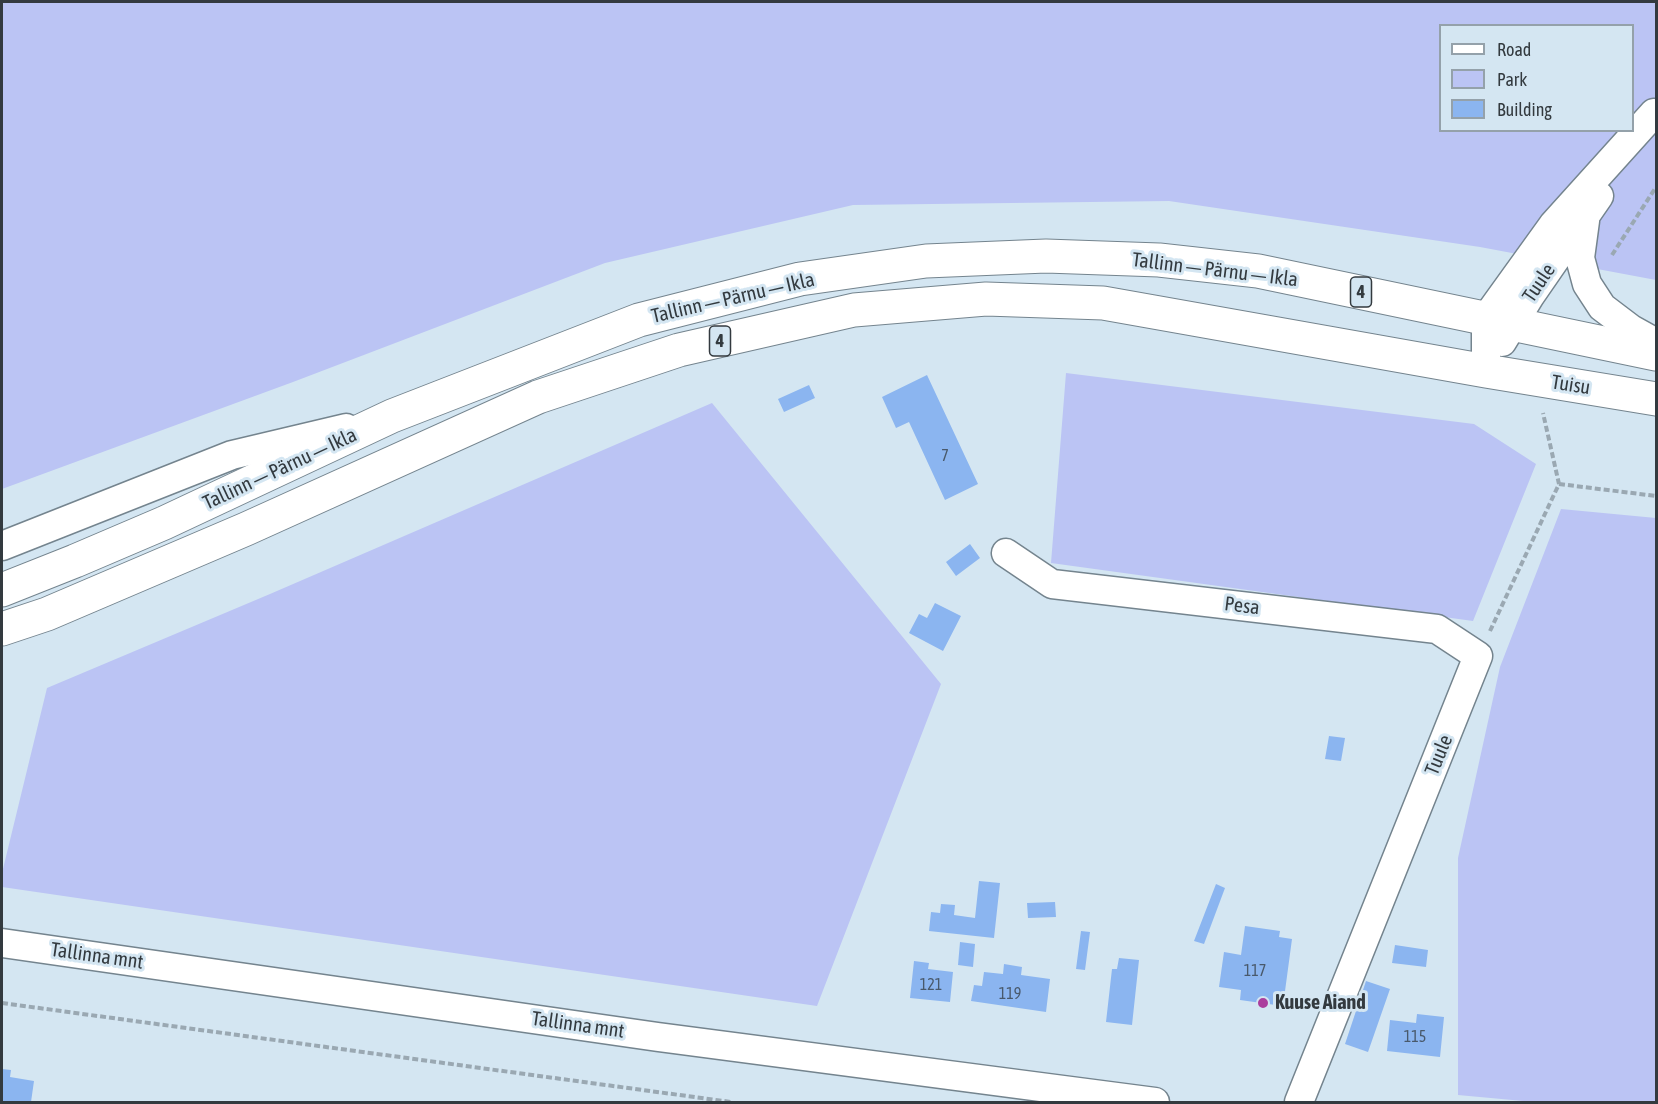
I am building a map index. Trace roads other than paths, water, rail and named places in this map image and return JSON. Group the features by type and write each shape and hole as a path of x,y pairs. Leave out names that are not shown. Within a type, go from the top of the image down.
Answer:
{"highway":[{"name":"Tallinn — Pärnu — Ikla","path":"2,590 154,528 392,417 639,320 800,279 926,261 1046,256 1159,260 1258,271 1500,320"},
{"name":"Tallinn — Pärnu — Ikla","path":"2,629 47,614 246,529 538,397 679,350 854,310 986,299 1103,303 1486,371"},
{"name":"4","path":"1500,320 1656,354"},
{"name":"Tuisu","path":"1486,371 1653,399"}],"street":[{"name":"Tuule","path":"1500,320 1587,213 1655,111"},
{"name":"Tuule","path":"1486,371 1500,320 1553,225 1655,111"},
{"path":"1587,213 1580,258 1587,284 1602,307 1630,329 1656,343"},
{"path":"2,546 232,455 392,417"},
{"name":"Pesa","path":"1006,553 1052,584 1437,629 1479,656"},
{"name":"Tuule","path":"1299,1102 1479,656"},
{"name":"Tallinna mnt","path":"2,943 1051,1096 1155,1102"}],"place":[{"name":"Kuuse Aiand","path":"1263,1003"}]}
